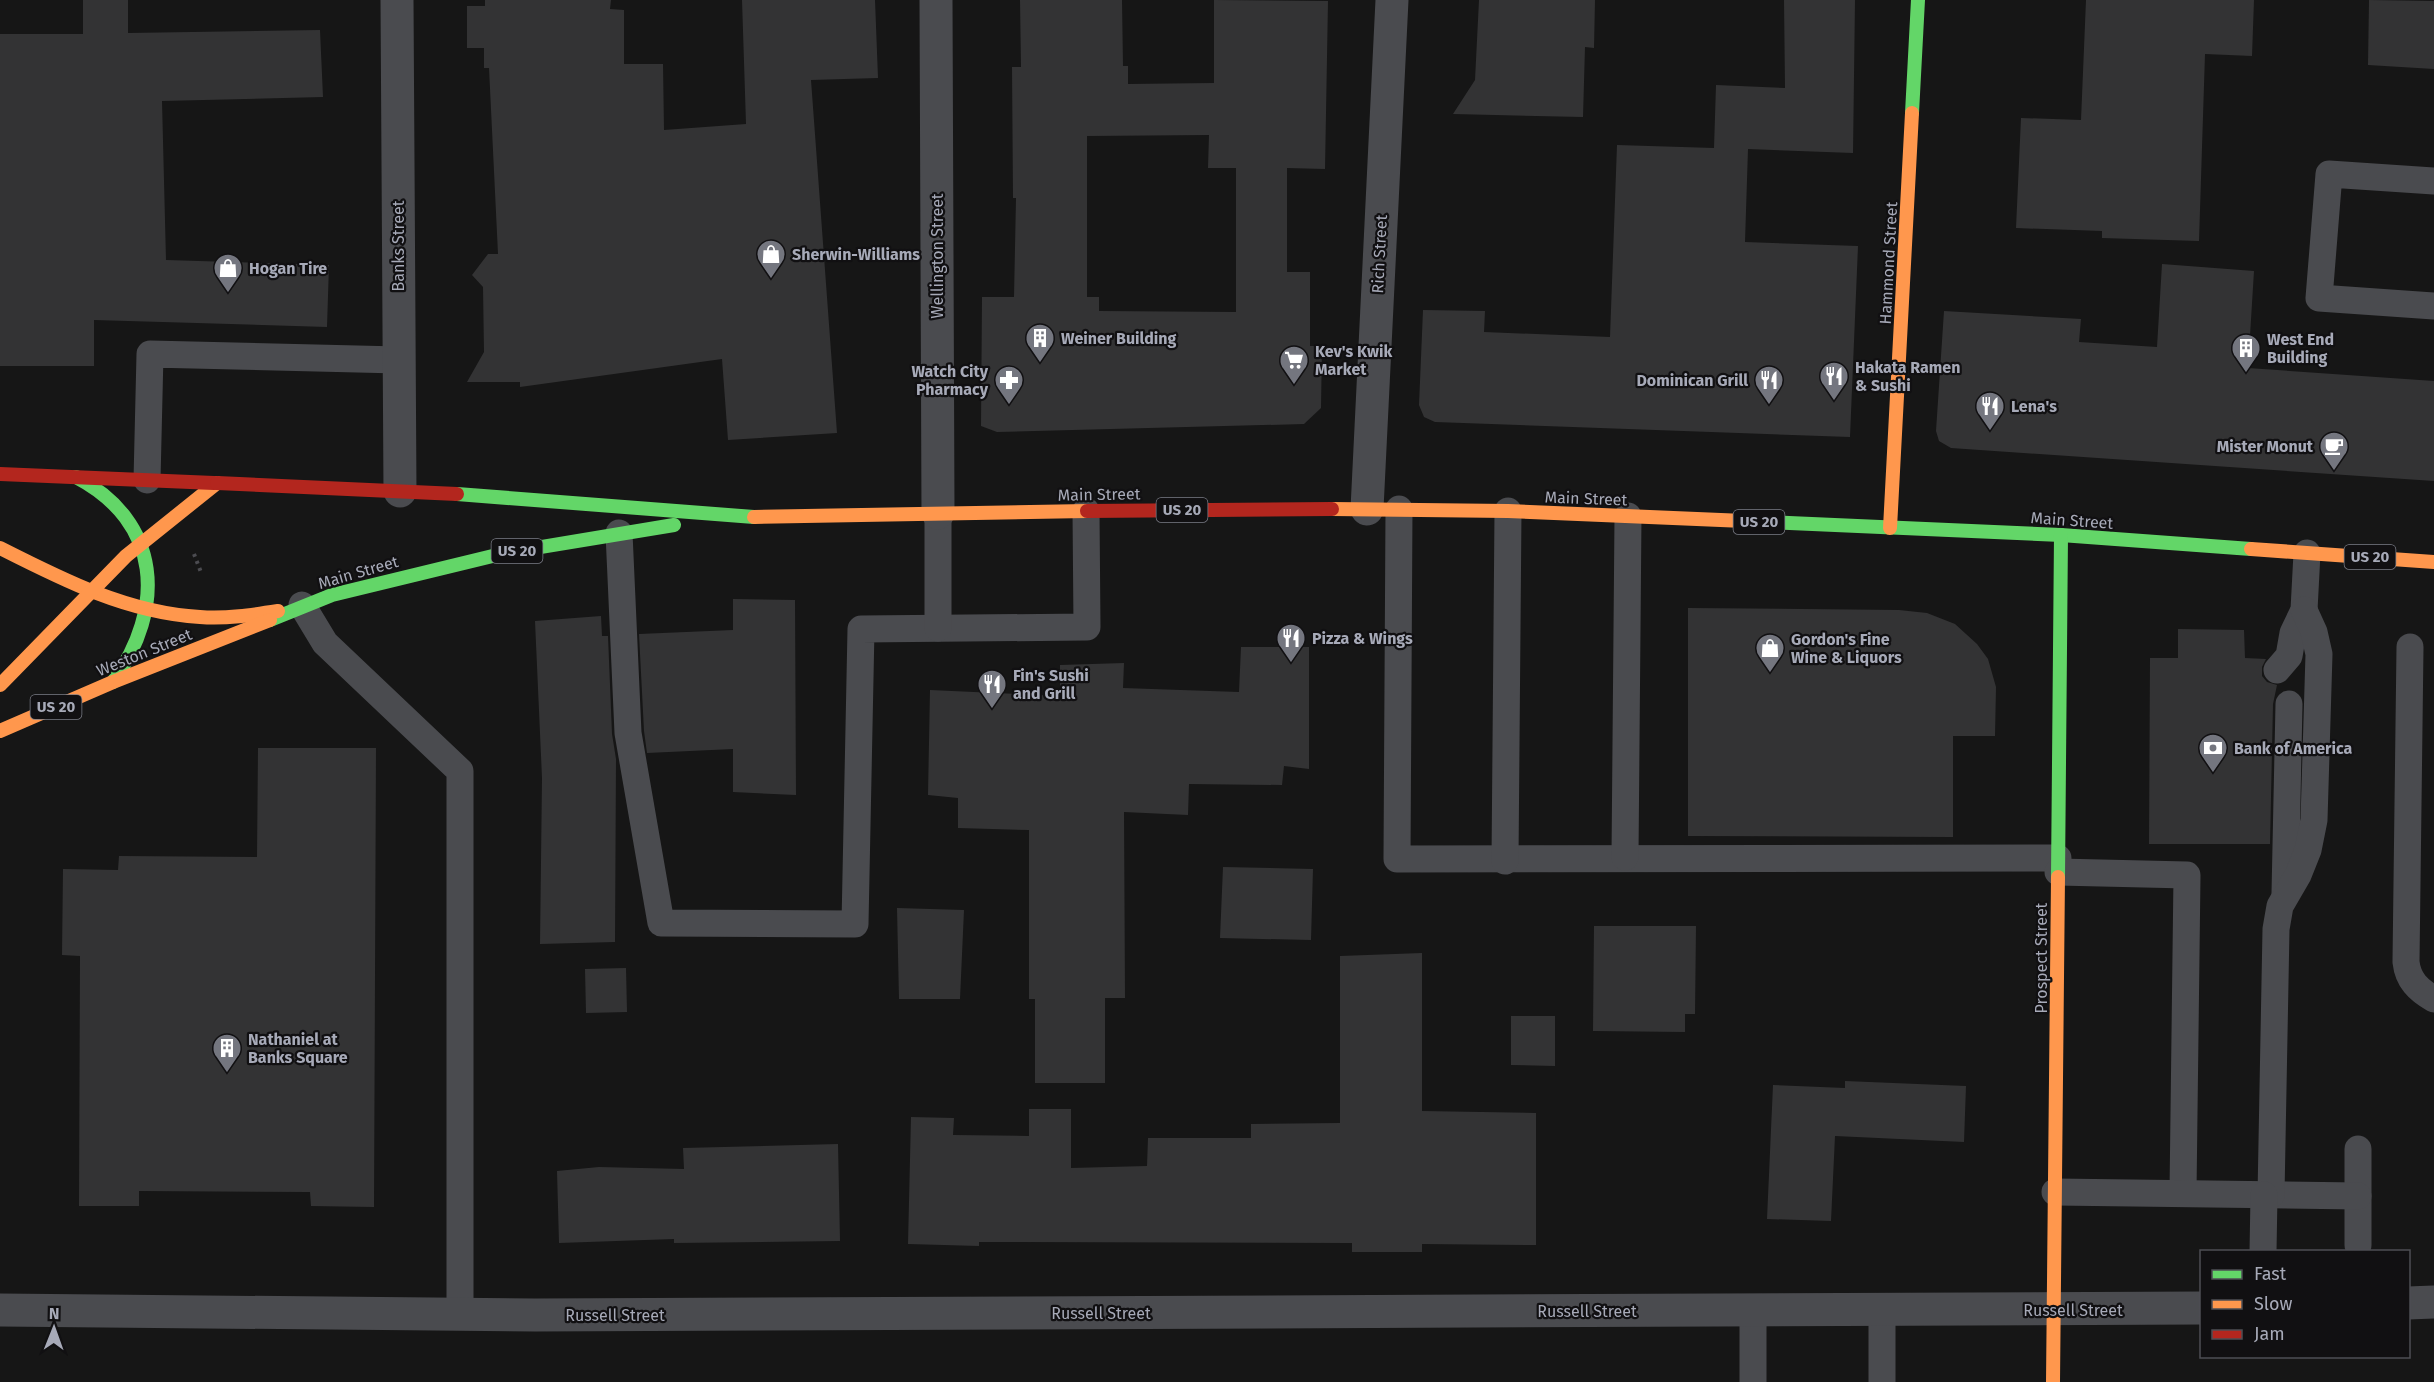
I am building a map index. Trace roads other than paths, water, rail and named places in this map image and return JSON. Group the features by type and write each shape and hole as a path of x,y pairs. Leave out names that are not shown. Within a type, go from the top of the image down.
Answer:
{"main road":[{"name":"Hammond Street","path":"1890,528 1918,0"},
{"name":"Main Street","path":"0,474 485,495 736,517 1086,511 1366,509 1508,511 2061,535 2434,562"},
{"path":"76,477 101,492 116,505 129,520 141,543 147,582 145,611 135,650 113,682"},
{"path":"0,685 89,592 141,543 214,483"},
{"name":"Main Street","path":"0,548 89,592 145,611 185,617 227,617 302,605 372,584 455,564 619,532 736,517"},
{"name":"Prospect Street","path":"2053,1382 2061,535"},
{"name":"Weston Street","path":"0,731 302,605"}],"street":[{"name":"Banks Street","path":"397,0 400,491"},
{"name":"Wellington Street","path":"936,0 938,513"},
{"name":"Rich Street","path":"1366,509 1392,0"},
{"path":"2410,1303 2434,1302"},
{"name":"Russell Street","path":"0,1311 460,1314 1882,1311 2200,1308"}],"lane":[{"path":"2434,181 2329,174 2319,298 2434,306"},
{"path":"147,480 150,354 399,360"},
{"path":"1399,509 1397,859 1505,861 1625,857 2058,865 2187,875 2183,1193"},
{"path":"619,532 628,733 661,923 855,924 861,629 1087,627 1086,511"},
{"path":"1505,861 1508,511"},
{"path":"938,513 938,628"},
{"path":"1625,857 1628,516"},
{"path":"2277,670 2289,656 2294,633 2304,610 2307,553"},
{"path":"302,605 308,620 326,643 460,771 460,1314"},
{"path":"2263,1250 2276,929 2285,898 2304,862 2314,820 2319,654 2314,632 2304,610"},
{"path":"2410,647 2406,962 2408,974 2415,985 2434,999"},
{"path":"2285,898 2289,704"},
{"path":"2358,1149 2358,1245"},
{"path":"2055,1192 2358,1196"},
{"path":"1753,1311 1753,1382"},
{"path":"1882,1311 1882,1382"}],"place":[{"name":"Sherwin-Williams","path":"771,280"},
{"name":"Hogan Tire","path":"228,294"},
{"name":"Weiner Building","path":"1040,364"},
{"name":"West End Building","path":"2246,374"},
{"name":"Kev's Kwik Market","path":"1294,386"},
{"name":"Hakata Ramen & Sushi","path":"1834,402"},
{"name":"Watch City Pharmacy","path":"1009,406"},
{"name":"Dominican Grill","path":"1769,406"},
{"name":"Lena's","path":"1990,432"},
{"name":"Mister Monut","path":"2334,472"},
{"name":"Pizza & Wings","path":"1291,664"},
{"name":"Gordon's Fine Wine & Liquors","path":"1770,674"},
{"name":"Fin's Sushi and Grill","path":"992,710"},
{"name":"Bank of America","path":"2213,774"},
{"name":"Nathaniel at Banks Square","path":"227,1074"}]}
